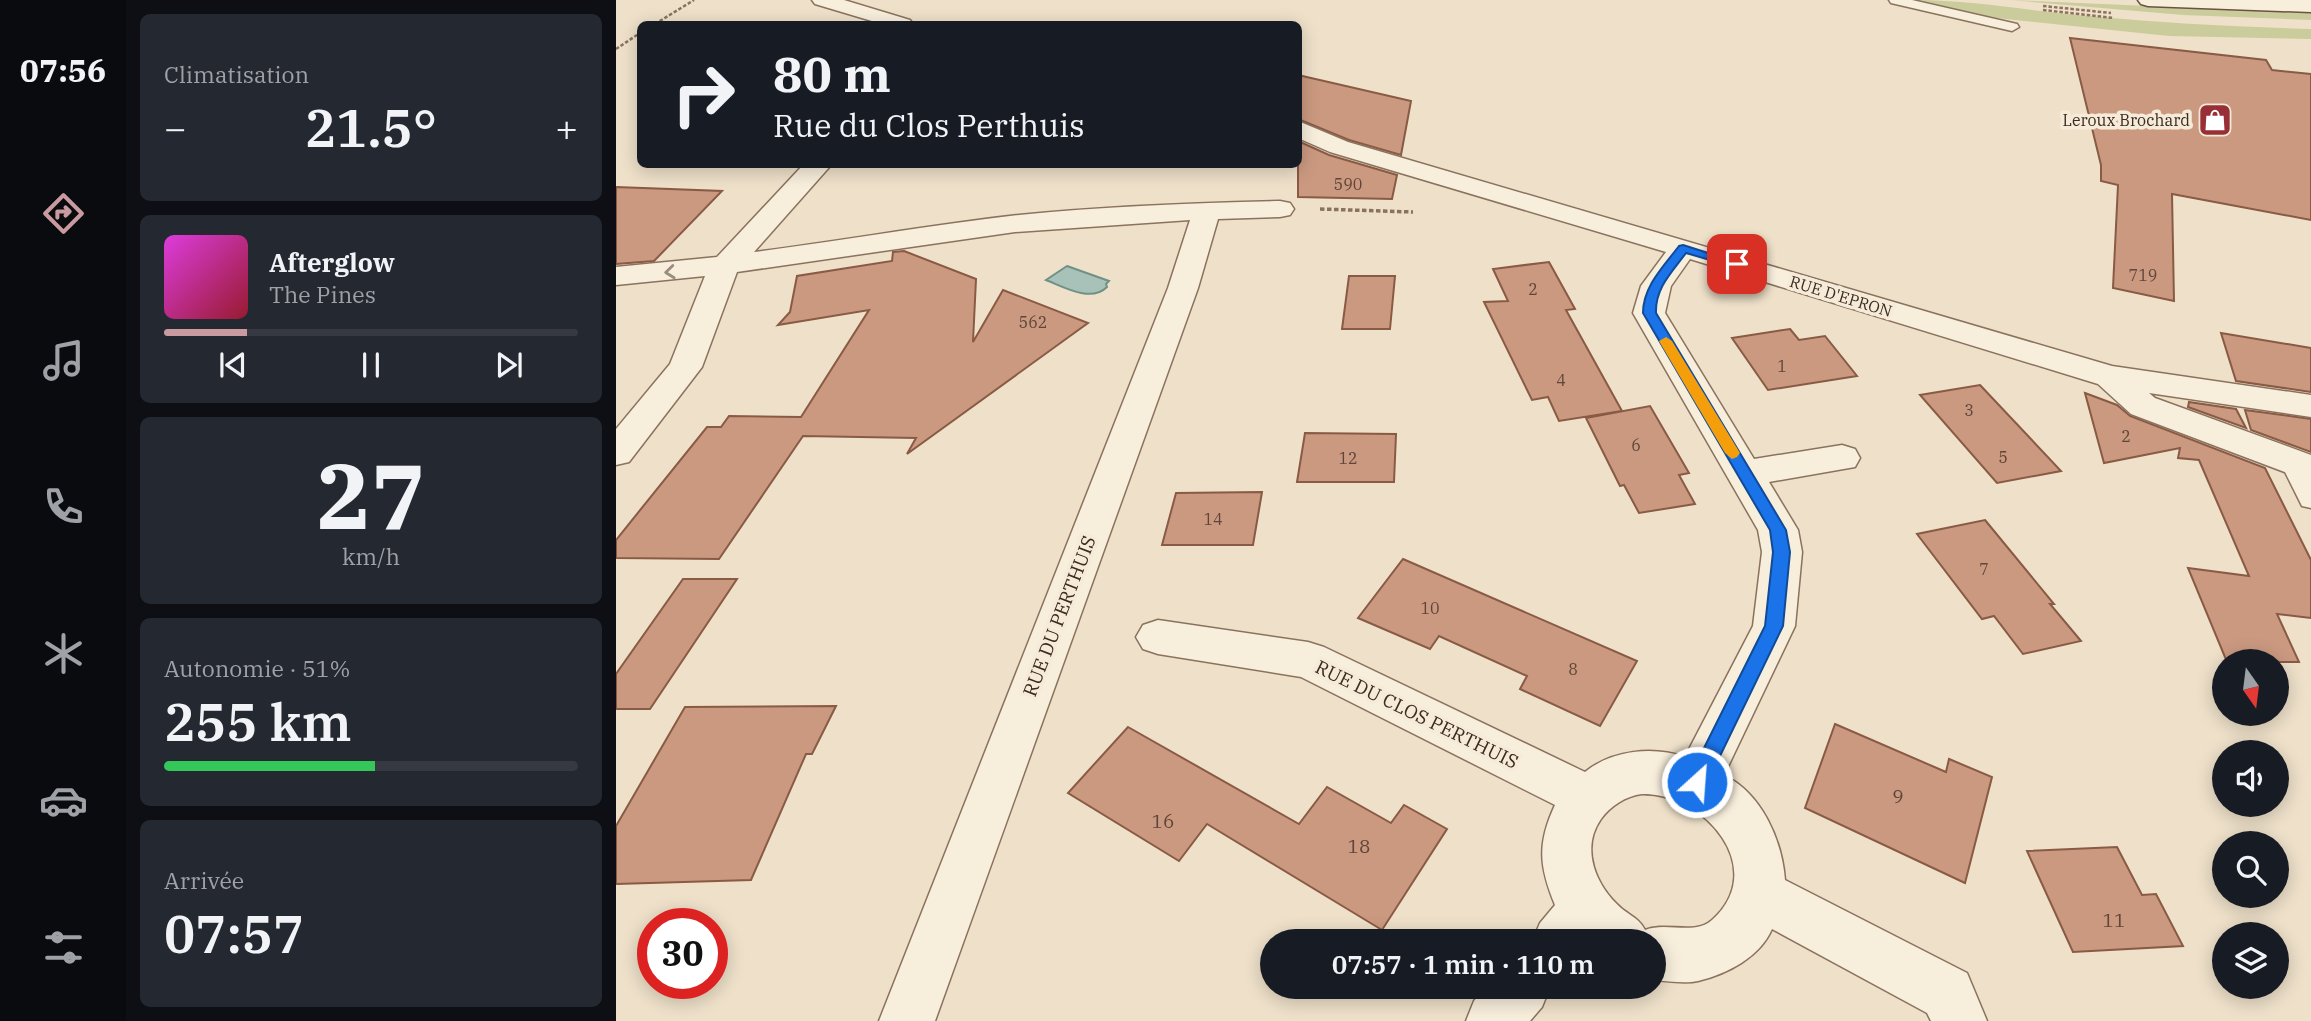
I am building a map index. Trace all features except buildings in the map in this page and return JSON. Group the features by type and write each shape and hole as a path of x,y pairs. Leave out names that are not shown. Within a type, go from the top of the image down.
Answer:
{"street":[{"path":"822,0 894,21"},
{"path":"2148,0 2311,6"},
{"name":"RUE D'EPRON","path":"1302,130 1339,147 2109,376 2311,406"},
{"path":"616,453 685,367 724,267 815,168"},
{"path":"616,276 724,267 1016,224 1207,210 1279,209"},
{"name":"RUE DU PERTHUIS","path":"907,1021 1183,288 1207,210"},
{"path":"1683,248 1653,289 1649,300 1649,313 1778,530 1782,552 1774,626 1697,782"},
{"path":"2109,376 2143,406 2302,466"},
{"path":"1744,473 1842,458"},
{"name":"RUE DU CLOS PERTHUIS","path":"1158,638 1308,660 1587,797"},
{"path":"1588,929 1569,880 1565,850 1571,821 1587,797 1609,781 1637,773 1667,773 1697,782 1721,797 1740,817 1754,841 1761,867 1759,894 1749,920 1729,941 1701,954 1666,955"},
{"path":"1759,894 1947,993 1959,1021"},
{"path":"1494,1021 1512,999"}],"lane":[{"path":"1896,0 2012,27"},
{"path":"2302,466 2311,499"}],"path":[{"path":"660,21 694,0"},
{"path":"616,49 637,35"}],"green space":[{"path":"1915,0 2144,21 2311,29 2311,39 2169,36 1987,17"},
{"path":"2010,0 2311,13 2311,20 2183,15"}],"water":[{"path":"1067,266 1109,281 1107,287 1101,292 1085,294 1046,280"}],"slow traffic":[{"path":"1666,341 1732,453"}],"place":[{"name":"Leroux Brochard","path":"2215,120"}],"route":[{"path":"1697,782 1774,626 1782,552 1778,530 1649,313 1649,300 1653,289 1683,248 1737,264"}]}
